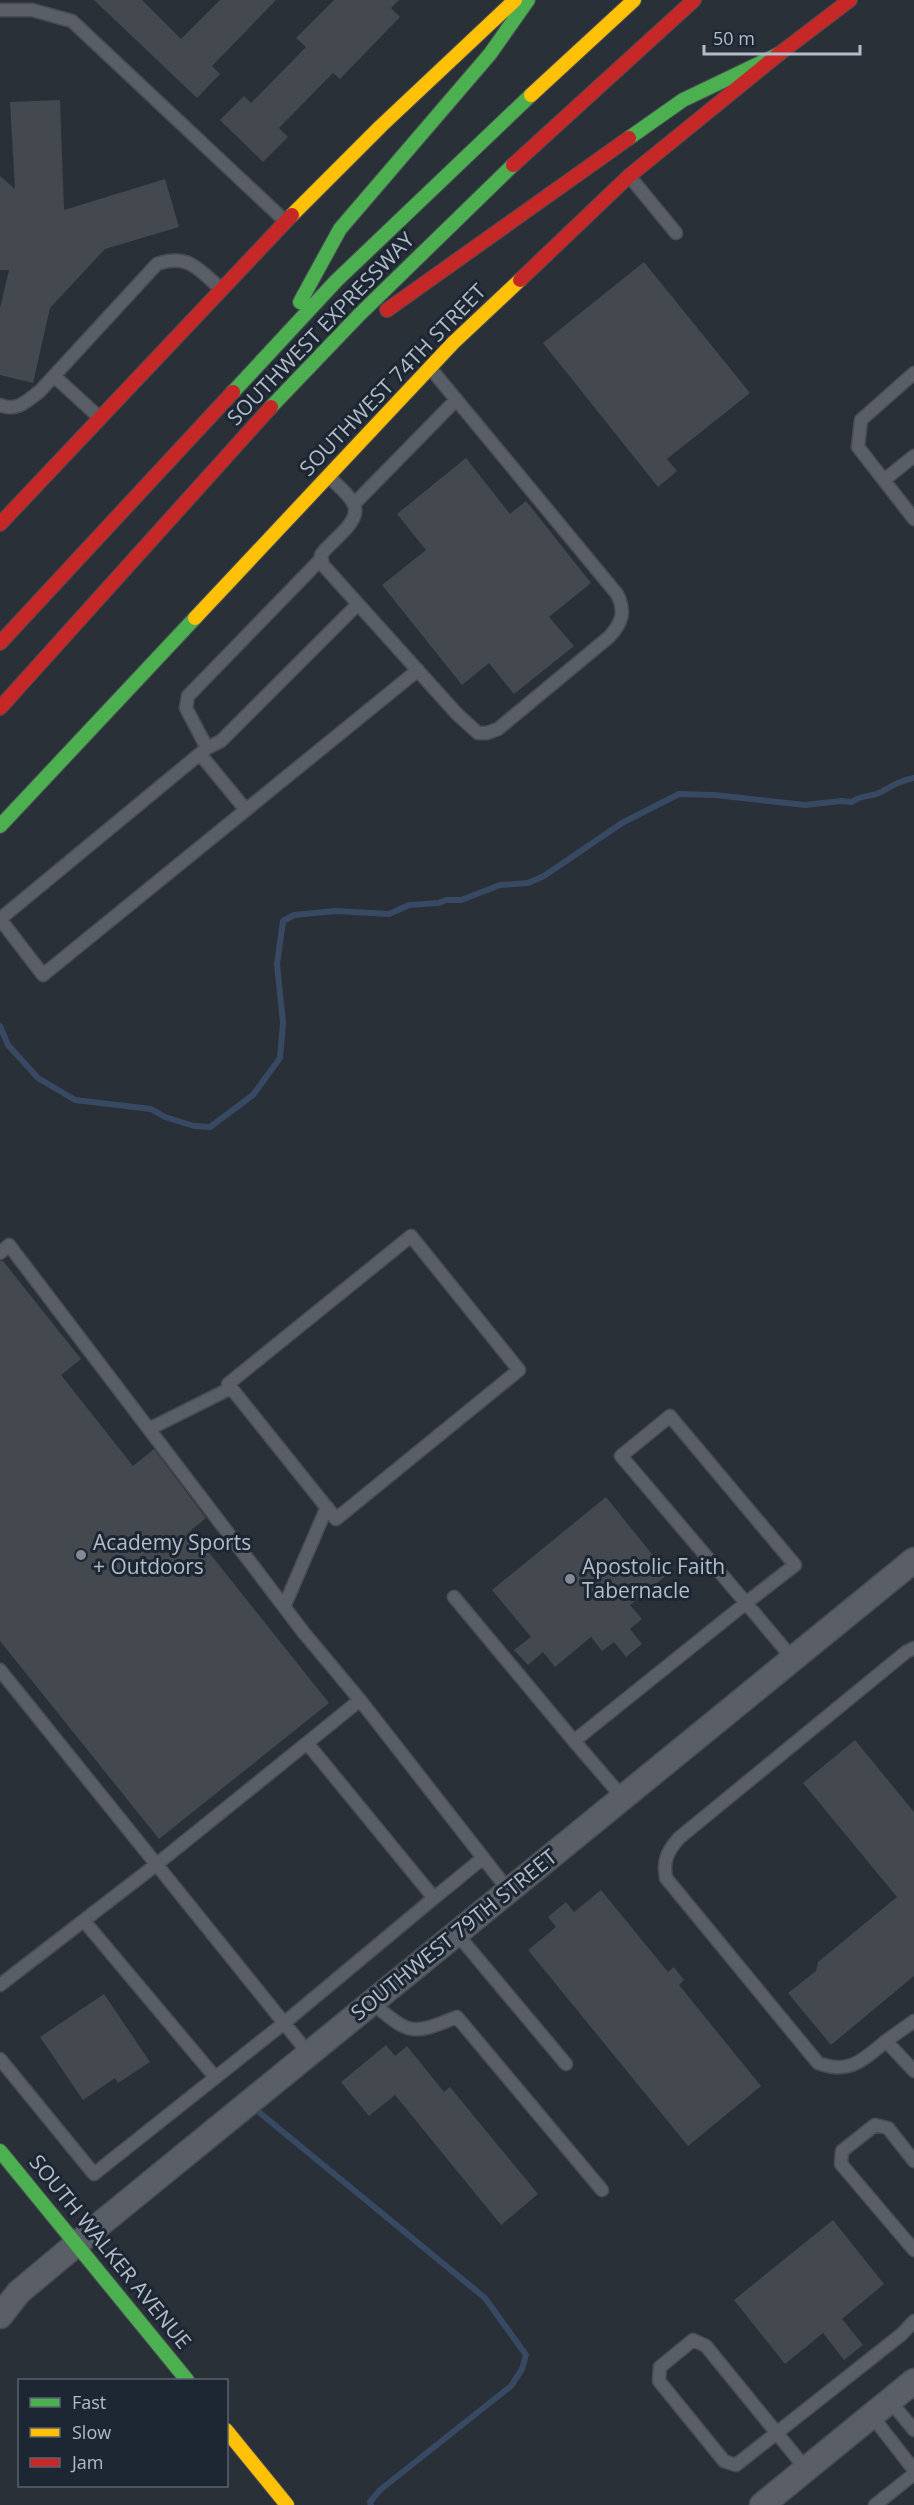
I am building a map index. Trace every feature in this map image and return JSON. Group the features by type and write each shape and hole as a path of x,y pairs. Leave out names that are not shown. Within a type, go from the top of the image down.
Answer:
{"main road":[{"path":"0,524 285,221 438,68 515,0"},
{"path":"277,345 340,229 490,54 528,0"},
{"name":"SOUTHWEST EXPRESSWAY","path":"1,642 336,281 469,151 634,0"},
{"name":"SOUTHWEST EXPRESSWAY","path":"0,708 314,361 495,181 586,95 694,0"},
{"name":"SOUTHWEST 74TH STREET","path":"0,826 430,368 629,176 779,54 850,0"},
{"path":"314,361 683,100 779,54"},
{"path":"0,718 17,690"},
{"name":"SOUTH WALKER AVENUE","path":"0,2151 186,2379"},
{"path":"228,2432 287,2505"}],"street":[{"name":"SOUTHWEST 79TH STREET","path":"0,2316 19,2292 77,2243 914,1560"},
{"path":"762,2505 914,2381"}],"lane":[{"path":"0,10 32,10 72,21 285,221"},
{"path":"629,176 676,233"},
{"path":"0,405 9,408 23,404 54,376 157,264 171,259 181,259 190,263 221,289"},
{"path":"321,559 358,604 478,733 498,729 609,638 619,627 623,606 617,594 430,368"},
{"path":"914,373 861,420 858,447 914,519"},
{"path":"54,376 100,418"},
{"path":"354,504 456,400"},
{"path":"884,480 914,456"},
{"path":"246,810 203,751 186,708 188,696 321,559 324,550 351,522 356,512 354,504 328,476"},
{"path":"358,604 221,741 203,751 0,919 43,975 418,670"},
{"path":"411,1236 519,1370 336,1518 327,1507 228,1384 411,1236"},
{"path":"0,1253 9,1245 284,1607 360,1700 508,1891"},
{"path":"149,1428 231,1388"},
{"path":"574,1741 746,1603 795,1565 670,1416 621,1456 746,1603 793,1659"},
{"path":"284,1607 327,1507"},
{"path":"454,1597 623,1798"},
{"path":"914,1648 906,1652 679,1838 669,1849 664,1864 666,1878 818,2063 832,2068 858,2065 914,2021"},
{"path":"0,1672 309,2054"},
{"path":"0,1986 157,1864 360,1700"},
{"path":"307,1743 434,1898"},
{"path":"0,2059 94,2174 284,2023 483,1858"},
{"path":"84,1921 215,2078"},
{"path":"457,1934 566,2064"},
{"path":"372,2003 402,2027 425,2030 457,2017 602,2190"},
{"path":"886,2041 914,2071"},
{"path":"914,2161 888,2128 875,2125 842,2151 841,2164 914,2250"},
{"path":"806,2469 777,2433 706,2346 693,2340 660,2367 659,2380 724,2461 736,2465 777,2433 893,2341 914,2321"},
{"path":"890,2401 914,2430"},
{"path":"872,2416 914,2472 875,2505"}],"building":[{"path":"94,0 142,0 181,39 220,0 276,0 212,66 220,74 197,98"},
{"path":"334,0 399,0 391,8 400,17 340,79 333,73 279,128 288,137 263,162 220,120 244,96 251,103 306,47 296,38"},
{"path":"60,100 64,210 165,179 179,227 105,249 50,308 33,383 0,375 0,308 9,270 0,270 0,176 15,189 10,102"},
{"path":"644,262 750,393 667,459 677,471 658,487 543,343"},
{"path":"466,458 510,514 526,501 591,583 549,617 574,646 514,694 489,663 462,685 382,585 426,550 397,514"},
{"path":"0,1261 3,1261 81,1359 61,1375 133,1466 154,1449 206,1518 191,1530 329,1703 159,1839 0,1641"},
{"path":"606,1497 668,1574 630,1605 642,1619 630,1629 642,1644 626,1657 614,1642 602,1651 591,1637 555,1667 543,1652 528,1665 514,1650 531,1637 492,1590"},
{"path":"855,1740 914,1812 914,1976 831,2045 788,1993 816,1971 818,1962 897,1897 803,1783"},
{"path":"601,1890 668,1972 674,1967 684,1980 679,1985 761,2086 688,2146 528,1950 556,1927 548,1917 566,1902 574,1912"},
{"path":"104,1994 150,2062 118,2083 115,2078 83,2100 40,2037"},
{"path":"386,2045 395,2056 407,2046 444,2092 450,2087 538,2194 501,2225 395,2095 369,2116 341,2082"},
{"path":"833,2220 884,2284 842,2319 863,2345 844,2360 823,2333 785,2364 734,2300"}],"waterway":[{"path":"0,1026 8,1045 38,1078 75,1100 151,1109 165,1117 194,1126 210,1127 253,1095 280,1058 283,1023 277,964 283,921 294,915 335,911 389,914 409,905 461,900 500,885 528,883 544,876 622,823 679,794 715,795 805,805 852,802 914,778"},
{"path":"260,2113 485,2298 526,2355 522,2369 511,2386 380,2490 370,2502 371,2505"}],"traffic: fast":[{"path":"300,302 340,229 490,54 528,0"},
{"path":"629,138 683,100 779,54"},
{"path":"233,392 336,281 531,95"},
{"path":"271,407 360,314 513,165"},
{"path":"0,826 195,618"},
{"path":"0,2151 186,2379"}],"traffic: slow":[{"path":"292,215 381,126 515,0"},
{"path":"531,95 634,0"},
{"path":"195,618 453,343 520,280"},
{"path":"228,2432 287,2505"}],"traffic: jam":[{"path":"513,165 694,0"},
{"path":"520,280 629,176 779,54 850,0"},
{"path":"387,310 629,138"},
{"path":"0,524 292,215"},
{"path":"0,643 233,392"},
{"path":"0,708 271,407"}],"place":[{"name":"Academy Sports + Outdoors","path":"81,1555"},
{"name":"Apostolic Faith Tabernacle","path":"570,1579"}]}
